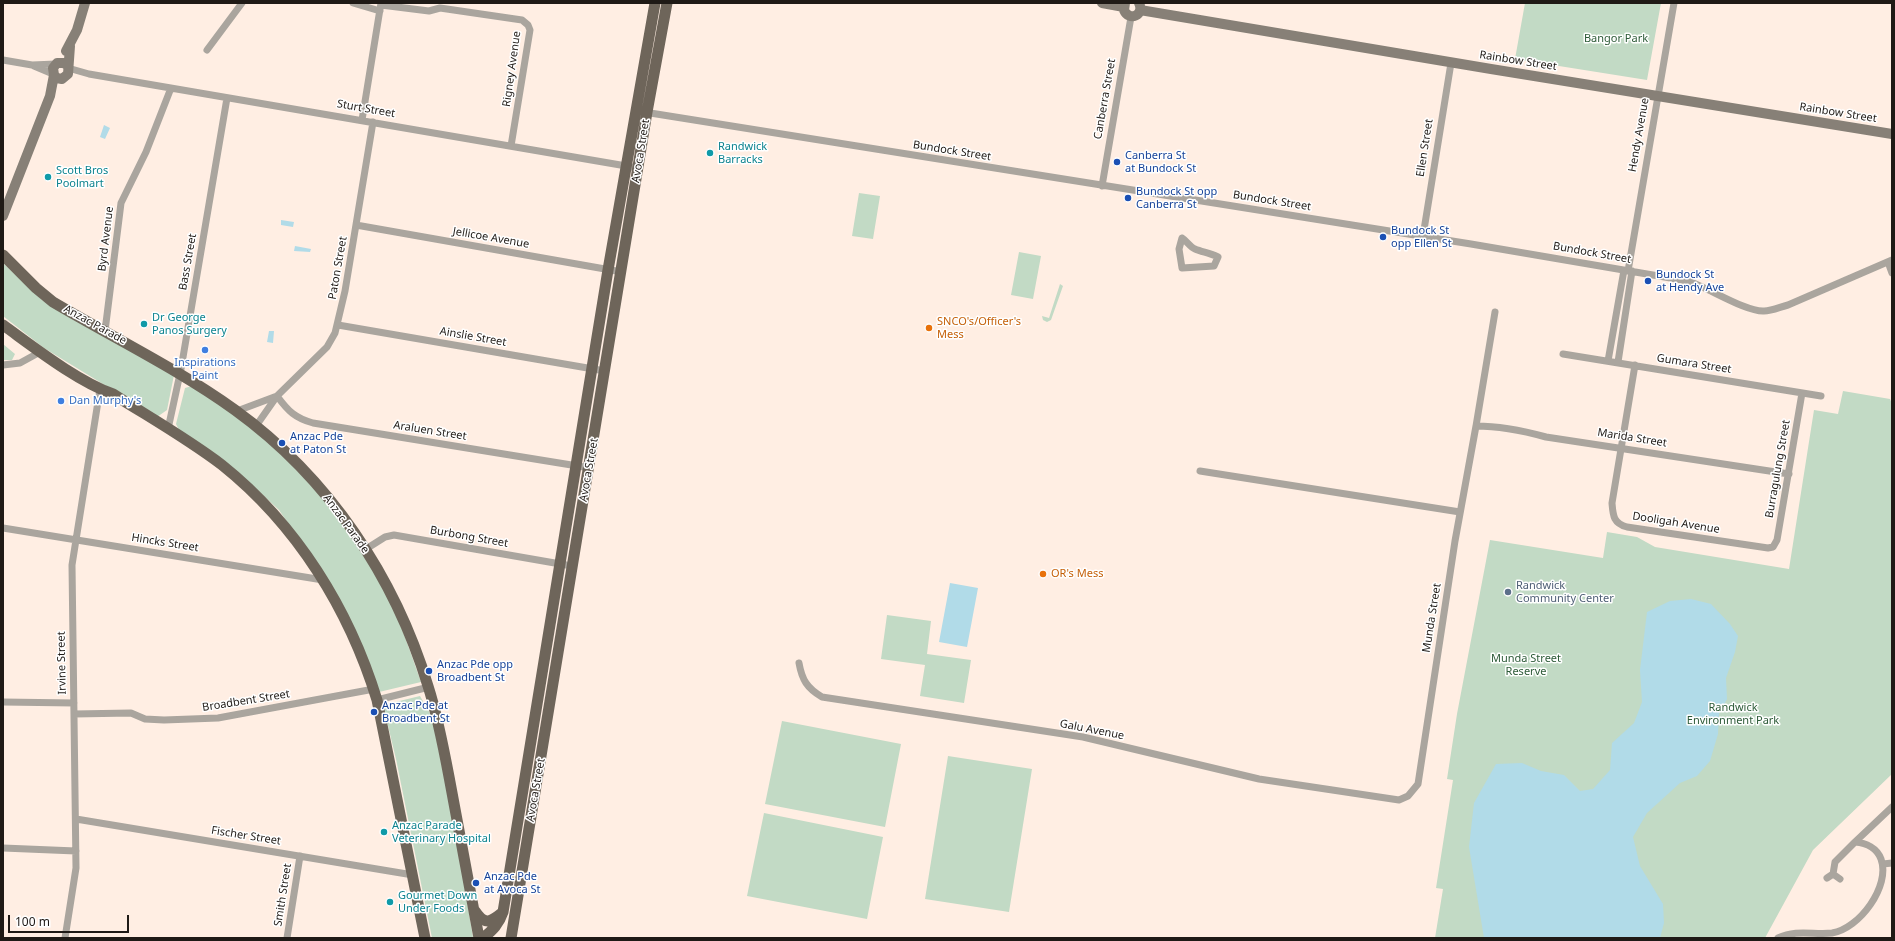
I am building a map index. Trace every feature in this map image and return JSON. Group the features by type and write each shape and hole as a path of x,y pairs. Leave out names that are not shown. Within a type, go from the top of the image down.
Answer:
{"main road":[{"name":"Avoca Street","path":"511,938 536,790 567,565 576,466 608,270 655,3"},
{"name":"Avoca Street","path":"484,938 495,929 500,922 503,912 524,788 567,565 590,468 647,112 667,3"},
{"name":"Anzac Parade","path":"3,255 46,297 180,374 237,411 256,426 316,483 366,549 398,605 429,687 445,752 479,938"},
{"path":"3,325 40,352 100,389 113,394 208,454 253,493 293,536 323,580 354,638 374,688 425,938"},
{"path":"524,788 536,790"},
{"path":"475,911 482,920 486,921 494,919 503,912"}],"street":[{"path":"3,216 77,30 85,3"},
{"path":"207,50 242,3"},
{"name":"Rigney Avenue","path":"353,3 424,11 440,8 522,20 528,25 530,30 511,146"},
{"path":"1102,3 1124,5 1125,12 1131,17 1138,15 1140,7"},
{"name":"Hendy Avenue","path":"1608,361 1628,271 1674,3"},
{"path":"362,120 381,6"},
{"name":"Rainbow Street","path":"1140,7 1451,63 1892,134"},
{"name":"Canberra Street","path":"1102,186 1131,17"},
{"name":"Sturt Street","path":"3,60 638,168"},
{"name":"Ellen Street","path":"1422,236 1451,63"},
{"name":"Byrd Avenue","path":"105,331 121,203 146,152 171,88"},
{"name":"Bass Street","path":"168,429 180,374 227,98"},
{"name":"Bundock Street","path":"636,110 1102,186 1422,236 1688,281 1703,286 1749,308 1763,311 1788,305 1890,261"},
{"name":"Paton Street","path":"256,426 277,396 332,341 338,325 373,122"},
{"name":"Jellicoe Avenue","path":"356,226 622,272"},
{"path":"1182,238 1194,249 1208,252 1218,257 1214,266 1182,268 1179,248 1182,238"},
{"path":"1890,261 1892,273"},
{"name":"Hendy Avenue","path":"1618,362 1628,271"},
{"name":"Munda Street","path":"1398,800 1408,796 1418,784 1460,512 1496,312"},
{"name":"Ainslie Street","path":"338,325 605,371"},
{"path":"3,365 20,363 40,352"},
{"name":"Gumara Street","path":"1563,354 1821,396"},
{"name":"Dooligah Avenue","path":"1635,365 1612,503 1613,517 1616,522 1627,527 1768,548 1773,547"},
{"name":"Irvine Street","path":"65,938 74,885 76,851 72,565 100,389"},
{"name":"Burragulung Street","path":"1773,547 1777,540 1802,393"},
{"name":"Paton Street","path":"237,411 277,396"},
{"name":"Araluen Street","path":"277,396 284,406 298,419 313,423 590,468"},
{"name":"Marida Street","path":"1475,428 1488,426 1529,432 1546,437 1622,447 1789,474"},
{"path":"1200,471 1460,512"},
{"name":"Hincks Street","path":"3,528 323,580"},
{"name":"Burbong Street","path":"366,549 384,537 394,535 567,565"},
{"name":"Galu Avenue","path":"799,663 805,683 809,688 822,697 1083,737 1265,780 1398,800"},
{"path":"377,700 429,687"},
{"name":"Broadbent Street","path":"74,714 131,713 145,720 218,718 374,688"},
{"path":"3,702 74,703"},
{"path":"1840,879 1830,876 1835,862 1892,807"},
{"name":"Fischer Street","path":"76,819 413,875"},
{"path":"1778,938 1788,934 1808,932 1832,933 1844,929 1852,924 1867,909 1881,887 1883,879 1883,864 1880,855 1873,848 1865,843 1855,842"},
{"path":"3,848 76,851"},
{"name":"Smith Street","path":"287,938 300,856"},
{"path":"1883,864 1892,863"}],"green space":[{"name":"Bangor Park","path":"1525,3 1661,3 1647,80 1515,59"},
{"path":"859,193 880,196 873,239 852,236"},
{"path":"1019,252 1041,256 1033,299 1011,295"},
{"path":"3,263 42,300 174,375 167,410 157,417 44,348 3,316"},
{"path":"1060,284 1063,286 1051,320 1047,322 1043,320 1042,316 1049,318"},
{"path":"3,344 15,354 12,360 3,360"},
{"path":"192,386 235,415 281,454 342,522 375,572 394,609 421,682 379,692 305,548 279,510 249,482 179,430 176,424 185,388"},
{"name":"Randwick Environment Park","path":"1843,391 1890,399 1892,404 1892,774 1813,850 1765,938 1435,938 1443,889 1436,888 1453,780 1447,779 1457,714 1490,540 1603,558 1607,532 1637,537 1655,547 1789,569 1814,410 1838,414"},
{"path":"887,615 931,621 927,654 971,660 964,703 920,696 925,665 881,659"},
{"path":"420,696 432,717 455,830 473,937 432,938 396,759 383,705"},
{"path":"782,721 901,744 885,827 765,804"},
{"path":"948,756 1032,769 1009,912 925,899"},
{"path":"764,813 883,837 867,919 747,896"}],"water":[{"path":"104,125 110,128 105,139 100,137"},
{"path":"281,220 294,222 293,227 281,225"},
{"path":"295,246 311,249 310,252 294,251"},
{"path":"269,331 274,331 273,343 267,342"},
{"path":"950,583 978,588 967,647 939,642"},
{"path":"1691,599 1711,604 1730,624 1738,636 1735,652 1726,678 1727,699 1719,714 1718,734 1710,761 1697,776 1680,783 1647,813 1633,837 1640,866 1663,904 1664,923 1660,938 1484,938 1469,847 1474,803 1496,764 1522,763 1541,771 1564,775 1580,791 1593,789 1610,770 1612,743 1634,723 1642,702 1640,670 1647,612 1670,601"}],"place":[{"name":"Randwick Barracks","path":"710,153"},
{"name":"Canberra St at Bundock St","path":"1117,162"},
{"name":"Scott Bros Poolmart","path":"48,177"},
{"name":"Bundock St opp Canberra St","path":"1128,198"},
{"name":"Bundock St opp Ellen St","path":"1383,237"},
{"name":"Bundock St at Hendy Ave","path":"1648,281"},
{"name":"Dr George Panos Surgery","path":"144,324"},
{"name":"SNCO's/Officer's Mess","path":"929,328"},
{"name":"Inspirations Paint","path":"205,350"},
{"name":"Dan Murphy's","path":"61,401"},
{"name":"Anzac Pde at Paton St","path":"282,443"},
{"name":"OR's Mess","path":"1043,574"},
{"name":"Randwick Community Center","path":"1508,592"},
{"name":"Anzac Pde opp Broadbent St","path":"429,671"},
{"name":"Anzac Pde at Broadbent St","path":"374,712"},
{"name":"Anzac Parade Veterinary Hospital","path":"384,832"},
{"name":"Anzac Pde at Avoca St","path":"476,883"},
{"name":"Gourmet Down Under Foods","path":"390,902"}],"park label":[{"name":"Munda Street Reserve","path":"1526,665"}]}
